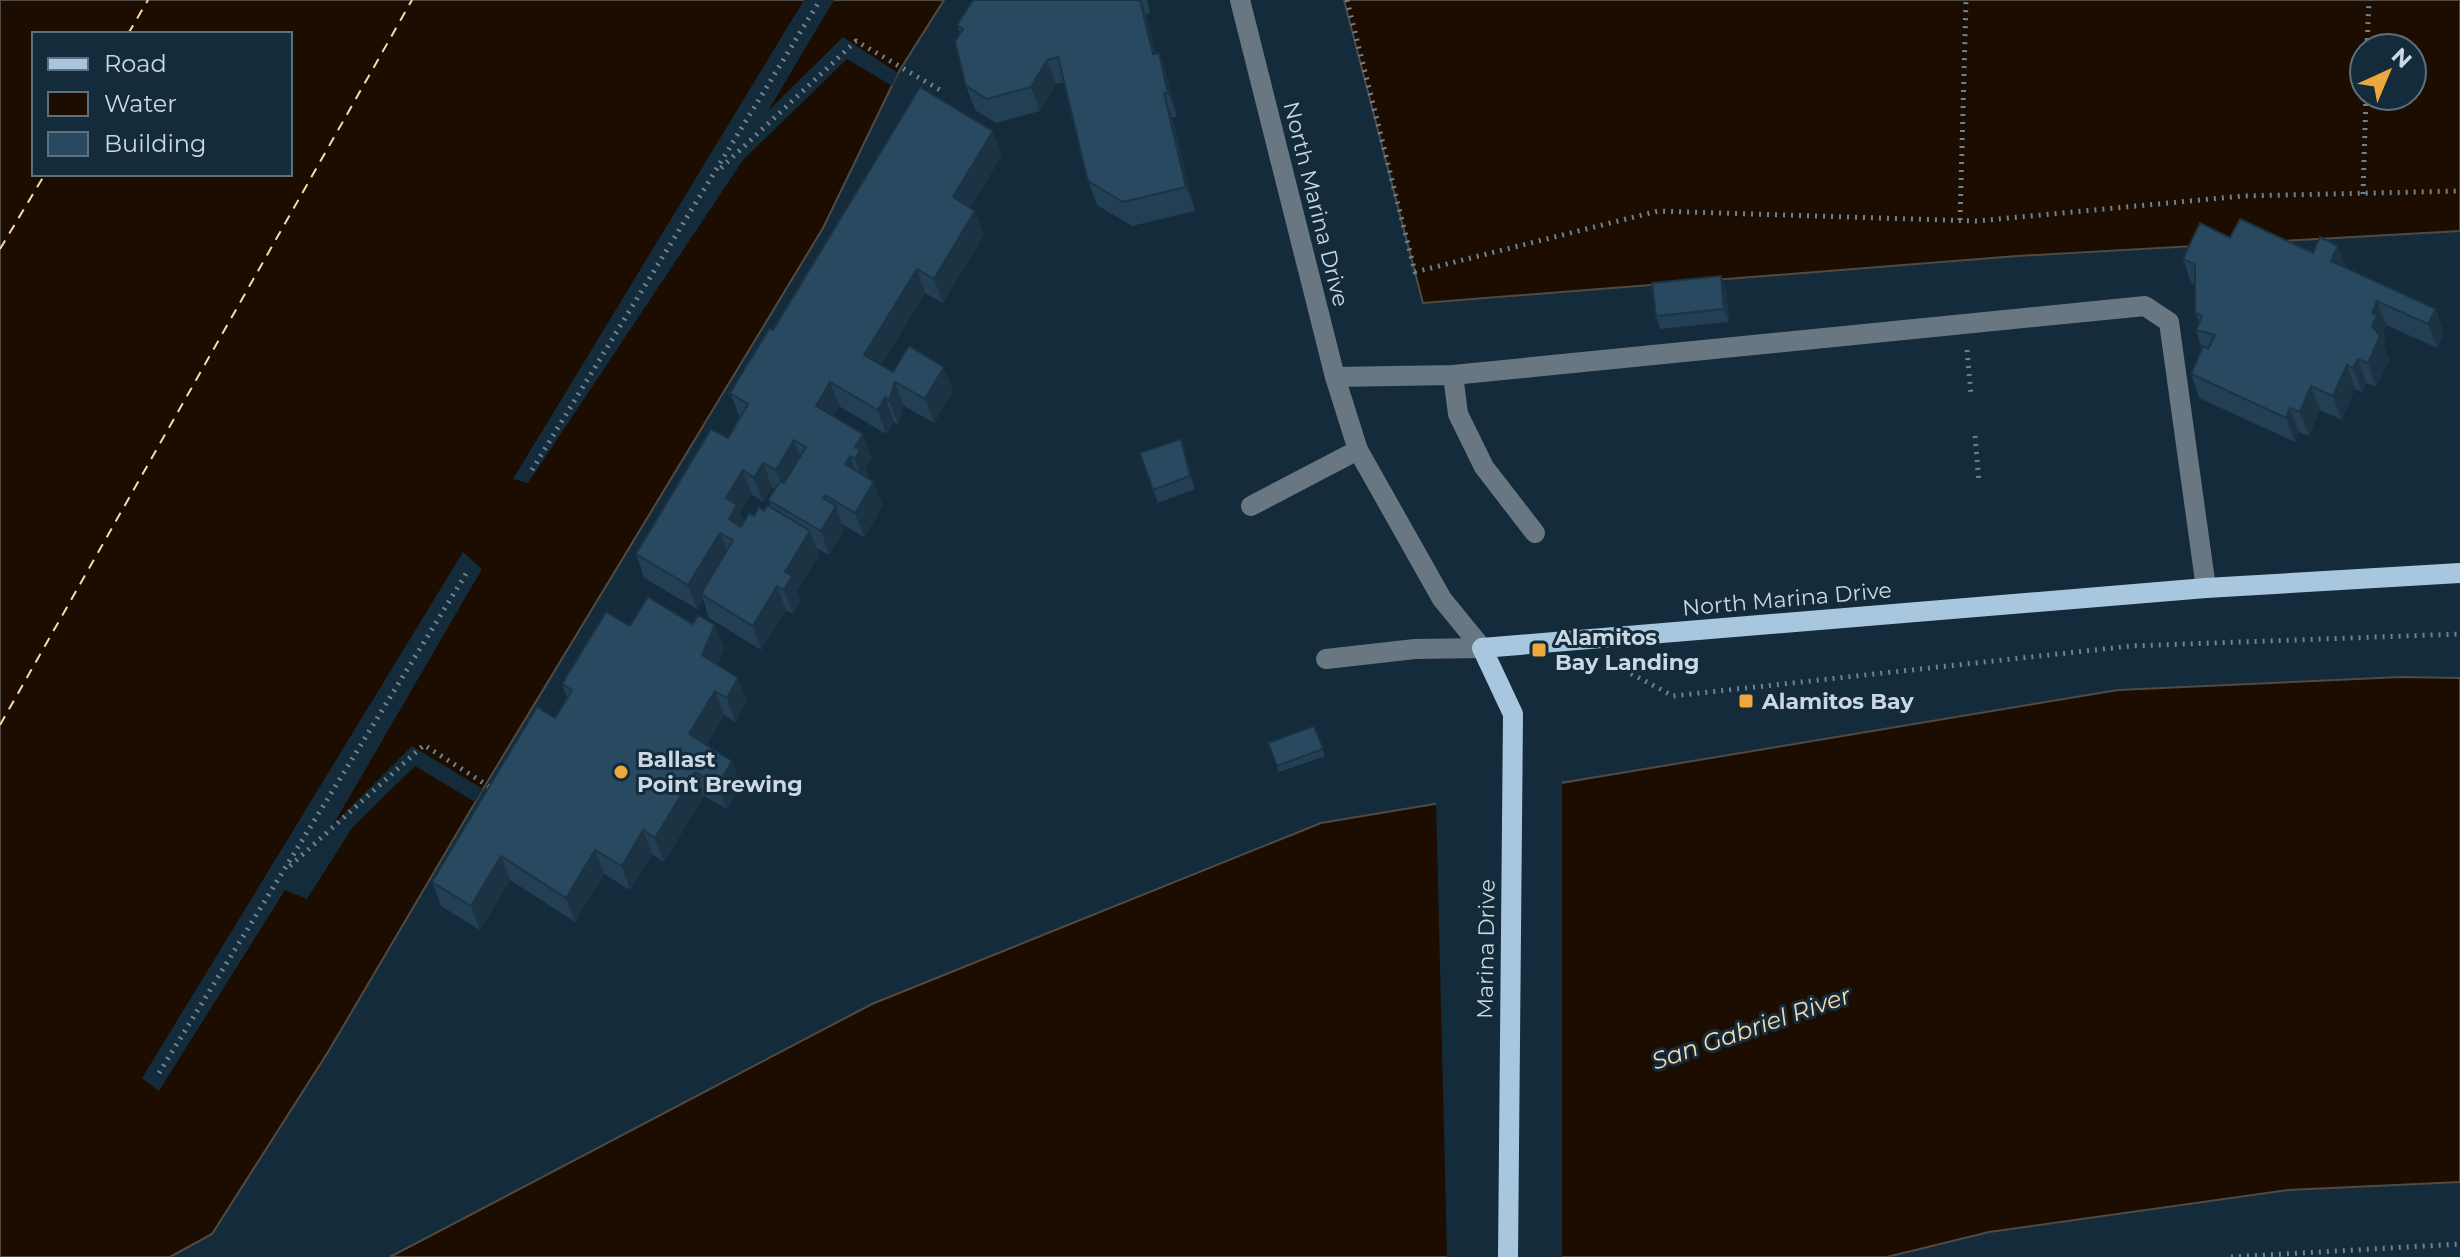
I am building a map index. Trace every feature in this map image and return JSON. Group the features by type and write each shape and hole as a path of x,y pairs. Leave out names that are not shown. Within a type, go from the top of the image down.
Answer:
{"main road":[{"name":"North Marina Drive","path":"1482,648 2206,588 2460,573"},
{"name":"Marina Drive","path":"1482,648 1513,714 1508,1257"}],"street":[{"name":"North Marina Drive","path":"1240,0 1335,377 1358,450 1442,599 1482,648"},
{"path":"1335,377 1453,375 2145,306 2169,322 2206,588"},
{"path":"1453,375 1458,414 1484,467 1535,533"},
{"path":"1251,506 1358,450"},
{"path":"1326,659 1415,649 1482,648"}],"path":[{"path":"532,470 820,0"},
{"path":"1347,0 1415,272 1658,211 1960,220 2242,196 2460,191"},
{"path":"1960,220 1966,0"},
{"path":"2368,32 2369,0"},
{"path":"716,173 856,41 940,90"},
{"path":"2363,194 2366,112"},
{"path":"1966,341 1971,394"},
{"path":"1975,436 1979,483"},
{"path":"159,1073 469,569"},
{"path":"1574,641 1673,696 2131,646 2460,634"},
{"path":"284,872 424,745 500,794"},
{"path":"2231,1257 2460,1244"}],"water":[{"path":"0,0 944,0 898,73 823,228 483,789 328,1052 212,1234 170,1257 0,1257"},
{"path":"1344,0 2460,0 2460,231 2017,256 1423,303"},
{"name":"San Gabriel River","path":"2401,677 2460,678 2460,1182 2288,1190 1989,1232 1887,1257 390,1257 872,1004 1321,823 2118,690"}],"pier":[{"path":"804,0 834,0 768,111 843,37 898,73 892,86 847,59 743,160 528,483 513,479"},
{"path":"463,552 482,569 333,825 412,746 483,789 475,802 415,766 352,828 307,899 285,890 159,1091 142,1078"},
{"path":"1562,779 1562,1257 1447,1257 1436,800"}],"building":[{"path":"973,0 1140,0 1153,54 1159,53 1168,93 1164,93 1186,187 1123,202 1088,181 1058,57 1047,60 1031,87 987,99 966,86 955,42 963,29 957,25"},
{"path":"920,87 993,131 953,197 975,211 934,279 917,269 864,355 893,372 909,346 944,367 925,399 895,382 889,400 885,397 878,410 830,382 816,406 863,434 855,447 860,450 855,459 850,456 845,464 874,482 855,513 825,495 823,498 836,506 821,531 768,500 780,481 784,483 806,447 794,440 776,470 763,463 754,478 743,470 726,498 737,505 729,519 741,527 749,513 754,516 759,507 764,511 767,505 810,531 785,572 792,576 784,590 777,586 753,626 701,594 733,540 720,533 688,585 636,554 711,429 728,438 748,404 730,393 769,329 773,330"},
{"path":"2240,219 2313,253 2320,237 2338,246 2331,261 2436,309 2428,324 2377,301 2372,313 2377,315 2372,326 2380,336 2368,363 2358,359 2353,368 2347,365 2333,396 2311,386 2300,412 2290,408 2286,418 2191,374 2203,346 2208,349 2215,335 2196,330 2202,316 2195,313 2195,265 2183,259 2200,223 2230,238"},
{"path":"1721,276 1724,309 1656,316 1652,283"},
{"path":"1181,439 1190,476 1153,490 1140,453"},
{"name":"Ballast Point Brewing","path":"648,597 693,624 698,615 715,625 702,655 738,678 727,698 715,691 689,734 732,761 718,785 695,772 655,838 643,830 622,866 595,850 566,898 501,856 471,906 432,882 537,707 555,718 572,690 562,684 606,612 630,626"},
{"path":"1314,726 1323,749 1277,766 1268,743"}],"ferry route":[{"path":"129,32 148,0"},
{"path":"0,725 412,0"},
{"path":"0,249 44,176"}],"place":[{"name":"Alamitos Bay Landing","path":"1539,650"},
{"name":"Alamitos Bay","path":"1746,701"},
{"name":"Ballast Point Brewing","path":"621,772"}]}
